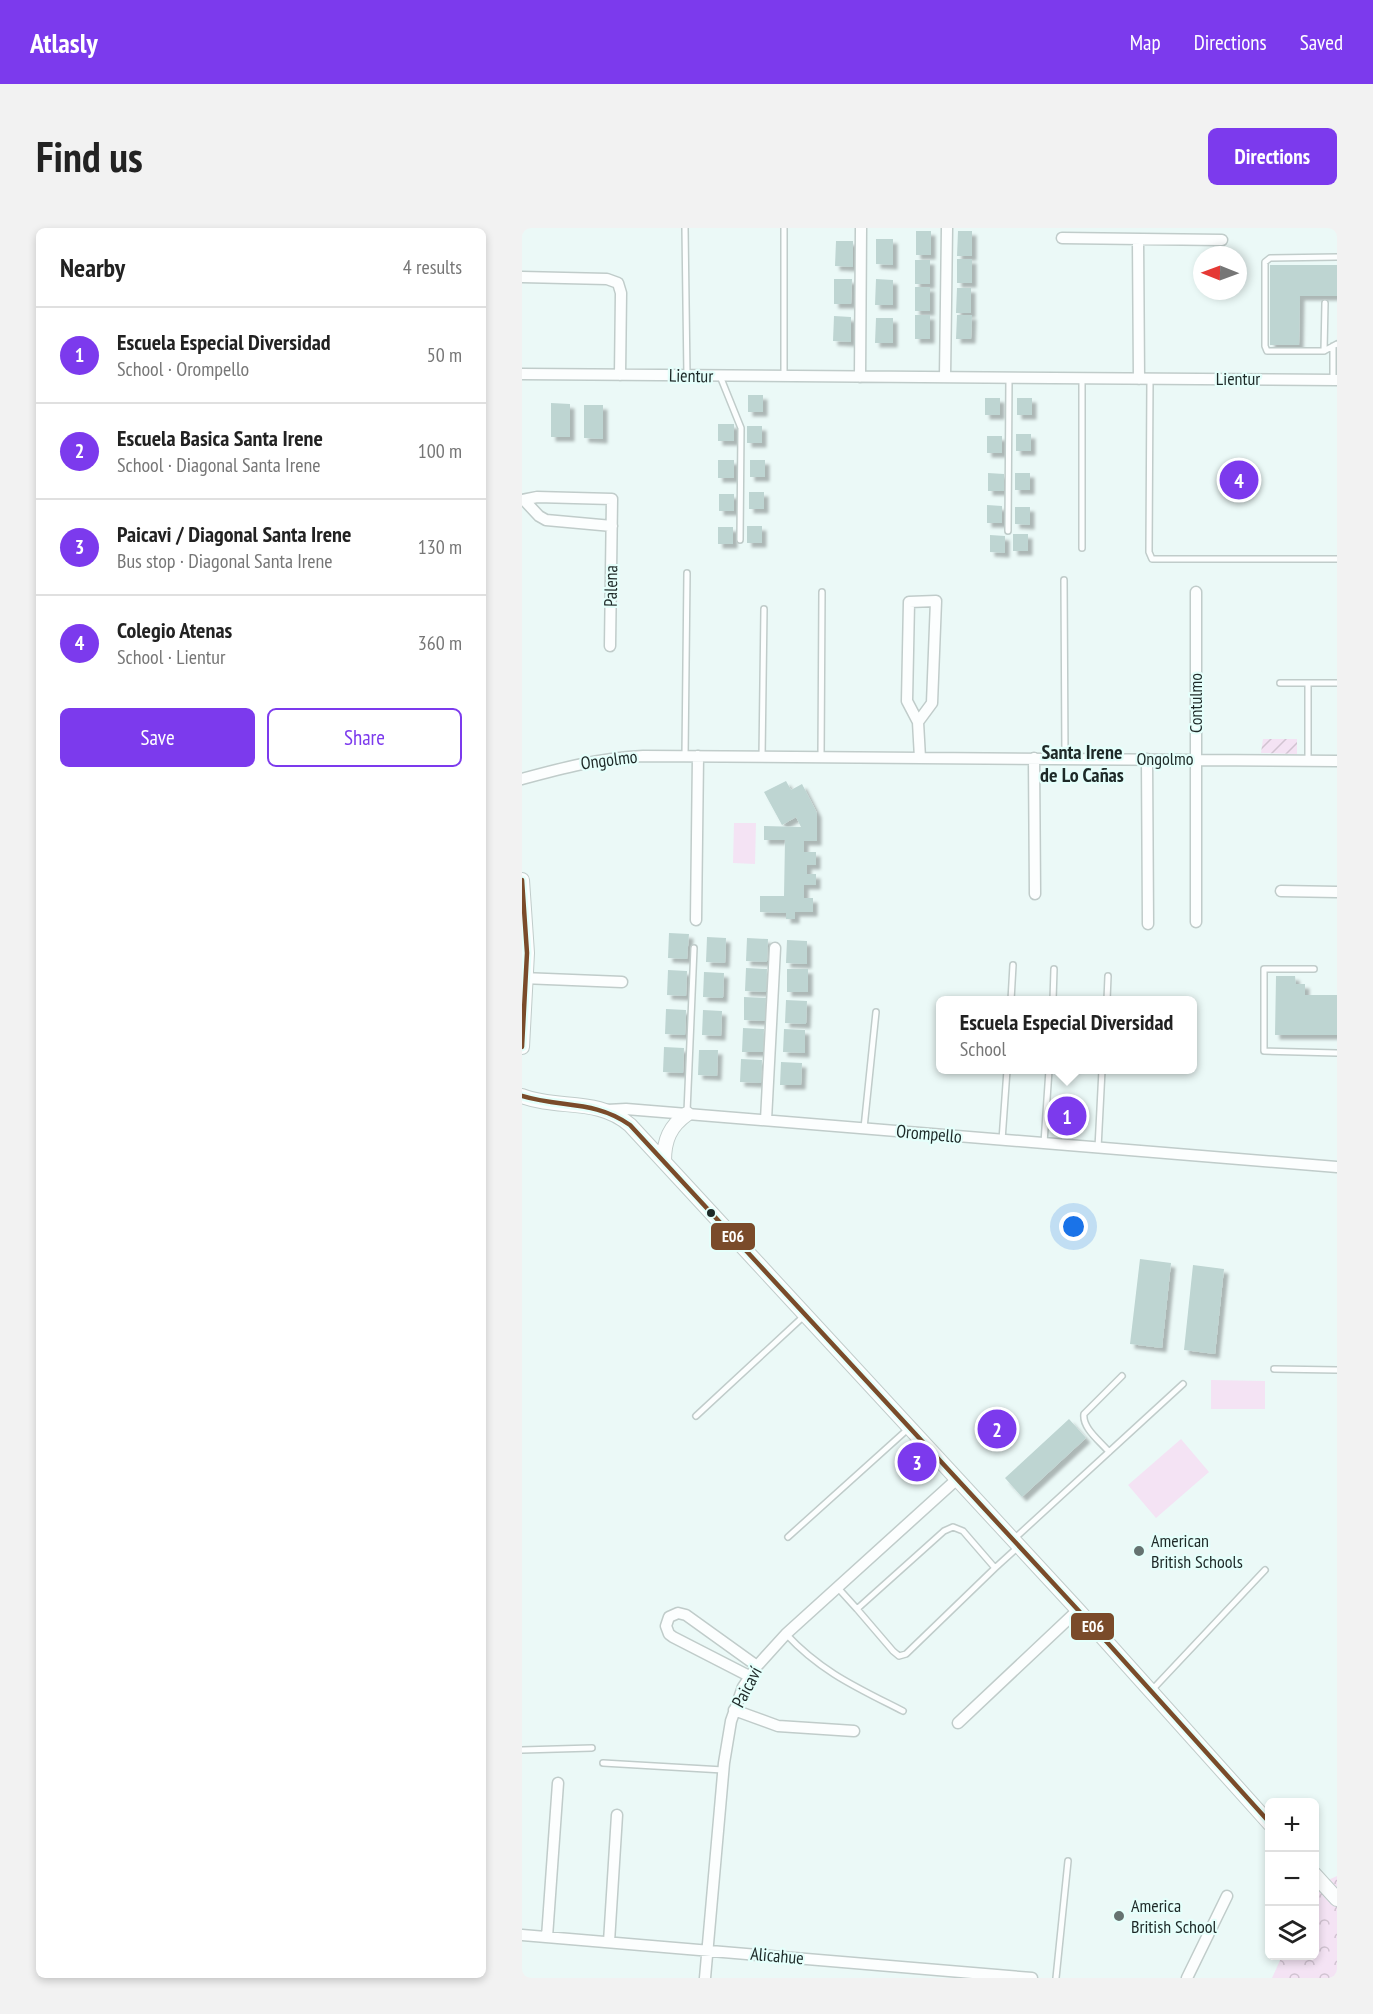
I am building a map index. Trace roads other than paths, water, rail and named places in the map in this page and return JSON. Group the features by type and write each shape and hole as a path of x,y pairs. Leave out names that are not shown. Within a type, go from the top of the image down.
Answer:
{"street":[{"path":"860,377 861,228"},
{"path":"945,377 947,228"},
{"path":"1062,238 1222,240"},
{"path":"1138,239 1138,379"},
{"path":"522,278 607,279 618,283 621,293 620,375"},
{"name":"Lientur","path":"522,374 1335,380"},
{"name":"Palena","path":"523,500 537,497 612,499 610,646"},
{"name":"Palena","path":"523,500 546,520 612,526"},
{"name":"Contulmo","path":"1196,592 1196,922"},
{"path":"918,722 932,703 936,601 909,602 907,701 918,722 920,758"},
{"name":"Ongolmo","path":"522,779 603,759 643,756 1337,760"},
{"path":"696,920 698,756"},
{"path":"1034,759 1035,894"},
{"path":"1147,759 1148,924"},
{"path":"522,880 526,929 522,1047"},
{"path":"1281,891 1337,892"},
{"path":"766,1120 775,948"},
{"path":"524,978 622,982"},
{"name":"Orompello","path":"522,1096 533,1100 607,1110 626,1109 1337,1167"},
{"path":"607,1110 630,1125 664,1161 1078,1610 1265,1819"},
{"path":"664,1161 667,1136 674,1125 687,1114"},
{"name":"Paicaví","path":"705,1978 723,1770 734,1710 743,1687 757,1666 786,1634 956,1480"},
{"path":"958,1723 1078,1610"},
{"path":"750,1676 673,1637 666,1626 669,1617 678,1613 686,1615 757,1666"},
{"path":"734,1710 778,1726 854,1731"},
{"path":"547,1937 558,1783"},
{"path":"609,1942 617,1815"},
{"path":"1319,1879 1337,1899"},
{"path":"1187,1978 1227,1896"},
{"name":"Alicahue","path":"522,1935 973,1975 1032,1978"}],"lane":[{"path":"685,228 687,376"},
{"path":"784,228 784,376"},
{"path":"1335,380 1335,345 1324,351 1267,351 1265,262 1270,258 1337,257"},
{"path":"1324,351 1325,303"},
{"path":"720,376 741,428 740,540"},
{"path":"1008,531 1009,378"},
{"path":"1082,378 1082,548"},
{"path":"1150,379 1149,552 1152,559 1337,560"},
{"path":"685,756 687,573"},
{"path":"1065,580 1065,759"},
{"path":"821,757 822,591"},
{"path":"762,757 764,609"},
{"path":"1280,683 1337,683"},
{"path":"1308,683 1308,760"},
{"path":"687,1114 694,948"},
{"path":"1011,996 1013,965"},
{"path":"1053,996 1054,969"},
{"path":"1314,969 1264,969 1264,1052 1337,1053"},
{"path":"1107,996 1108,976"},
{"path":"864,1128 876,1012"},
{"path":"1002,1140 1007,1074"},
{"path":"1044,1143 1049,1074"},
{"path":"1098,1148 1102,1074"},
{"path":"696,1416 805,1315"},
{"path":"1274,1369 1337,1370"},
{"path":"1109,1452 1085,1425 1083,1417 1122,1376"},
{"path":"838,1588 893,1652 899,1656 906,1654 995,1568 1015,1543 1183,1384"},
{"path":"788,1537 909,1428"},
{"path":"856,1609 948,1528 959,1527 995,1568"},
{"path":"1151,1691 1265,1570"},
{"path":"786,1634 798,1648 826,1670 903,1711"},
{"path":"522,1750 592,1748"},
{"path":"603,1762 723,1770"},
{"path":"1056,1978 1068,1861"}],"place":[{"name":"Colegio Atenas","path":"1239,480"},
{"name":"Escuela Especial Diversidad","path":"1067,1116"},
{"name":"Escuela Basica Santa Irene","path":"997,1429"},
{"name":"Paicavi / Diagonal Santa Irene","path":"917,1462"},
{"name":"American British Schools","path":"1139,1551"},
{"name":"America British School","path":"1119,1916"}],"district":[{"name":"Santa Irene de Lo Cañas","path":"1082,764"}]}
